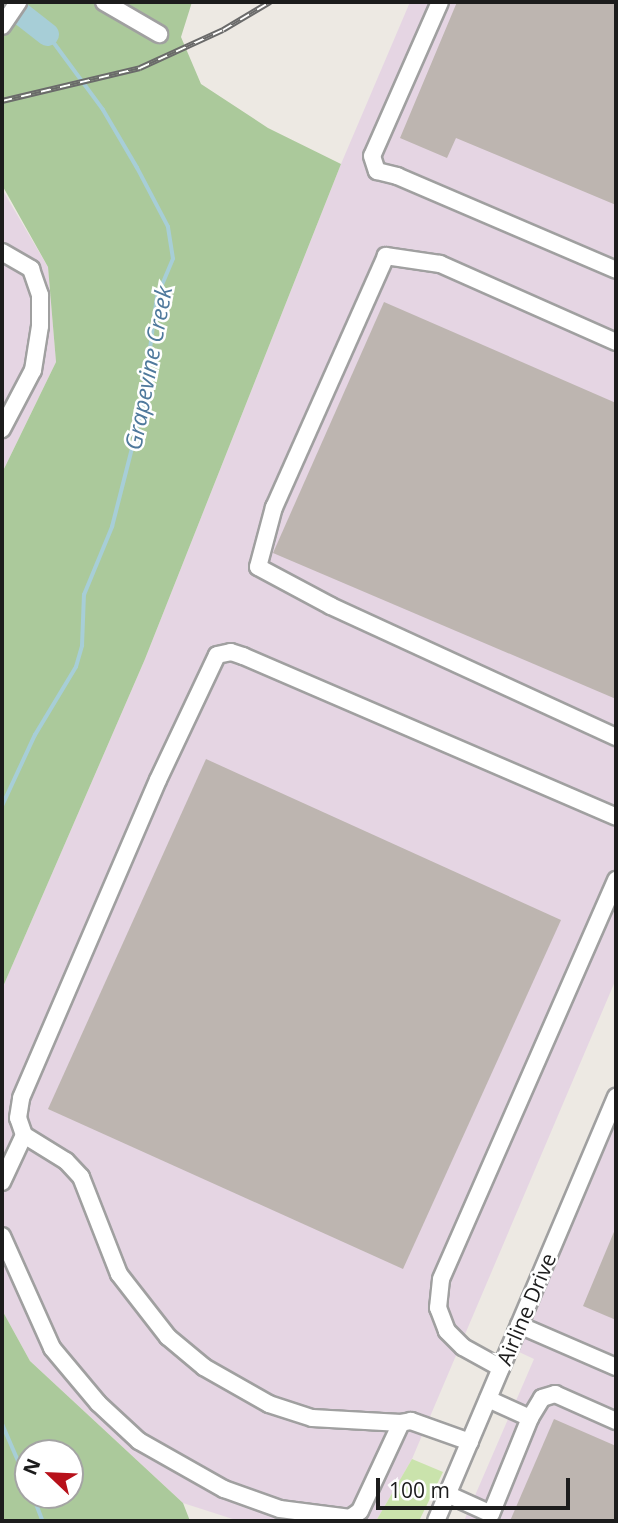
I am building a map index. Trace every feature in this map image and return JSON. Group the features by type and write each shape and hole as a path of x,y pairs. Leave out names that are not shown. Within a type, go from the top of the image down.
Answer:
{"street":[{"path":"2,26 18,2"},
{"path":"104,2 159,34"},
{"path":"440,2 372,156 377,171 397,176 616,270"},
{"path":"2,252 31,269 40,295 40,326 33,370 2,429"},
{"path":"616,342 440,264 386,256 274,507 258,567 331,606 616,737"},
{"path":"470,1442 411,1421 401,1423 312,1418 269,1404 204,1367 168,1337 119,1274 81,1177 66,1161 24,1135 18,1118 21,1098 163,768 217,655 231,652 243,656 616,817"},
{"path":"501,1368 463,1347 447,1331 438,1308 441,1279 616,880"},
{"name":"Airline Drive","path":"436,1521 616,1097"},
{"path":"2,1182 24,1135"},
{"path":"2,1236 52,1348 98,1403 139,1441 224,1489 280,1509 350,1518 360,1511 401,1423"},
{"path":"520,1325 616,1367"},
{"path":"447,1494 490,1517 530,1418 541,1398 555,1394 616,1421"},
{"path":"488,1399 530,1418"}],"shaded area":[{"path":"410,2 616,2 616,979 412,1459 376,1521 239,1521 183,1503 30,1361 2,1310 2,989 145,659 341,164"},
{"path":"2,189 48,267 56,362 2,473"},
{"path":"616,1122 616,1521 464,1521 534,1359 519,1352"}],"green space":[{"path":"2,2 192,2 181,37 201,84 268,128 341,164 145,659 2,989 2,473 56,362 48,267 2,185"},
{"path":"2,1310 30,1361 183,1503 190,1521 2,1521"},
{"path":"412,1459 443,1472 419,1521 376,1521"}],"building":[{"path":"457,2 616,2 616,205 456,138 447,158 400,138"},
{"path":"384,302 616,403 616,699 273,553"},
{"path":"206,759 561,920 403,1269 48,1109"},
{"path":"616,1227 616,1320 583,1306"},
{"path":"554,1419 616,1446 616,1521 510,1521"}],"waterway":[{"name":"Grapevine Creek","path":"6,2 47,34"},
{"name":"Grapevine Creek","path":"2,806 35,735 76,667 82,646 84,595 112,527 142,409 157,297 173,259 168,227 137,168 103,110 47,34"},
{"name":"Grapevine Creek","path":"2,1423 14,1451"},
{"name":"Grapevine Creek","path":"38,1509 43,1521"}],"railway":[{"path":"2,101 140,68 223,30 270,2"}]}
